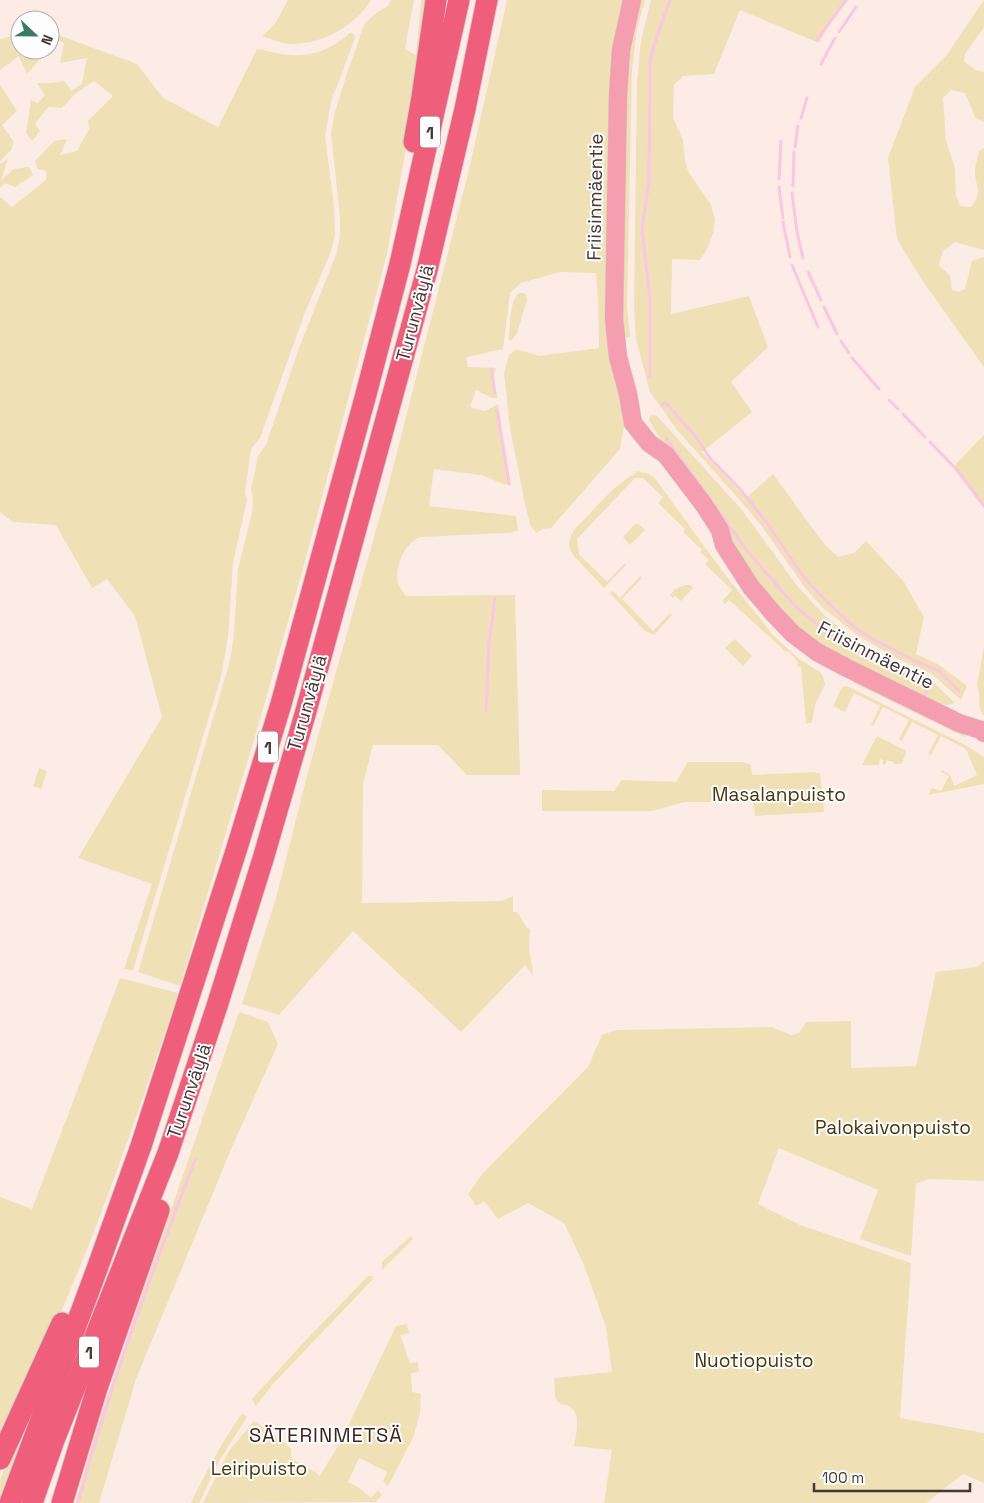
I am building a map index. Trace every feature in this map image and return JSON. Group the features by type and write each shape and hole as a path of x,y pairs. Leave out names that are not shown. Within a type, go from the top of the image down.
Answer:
{"highway":[{"path":"400,264 408,176 436,0"},
{"name":"Turunväylä","path":"10,1503 113,1224 168,1063 282,704 366,398 400,264 459,0"},
{"name":"Turunväylä","path":"32,1503 54,1440 168,1153 223,988 306,711 424,280 465,109 487,0"},
{"path":"465,109 486,60 500,0"},
{"path":"62,1503 97,1388 159,1211 168,1153"},
{"path":"0,1459 88,1264 113,1224"}],"main road":[{"name":"Friisinmäentie","path":"632,0 621,50 614,319 618,357 628,394 633,423 649,443 666,456 704,505 720,530 724,545 751,587 793,634 816,652 984,733"},
{"name":"Friisinmäentie","path":"960,723 975,739 984,742"}],"green space":[{"path":"288,0 371,0 356,18 347,25 337,32 315,41 288,44 262,36 275,24"},
{"path":"391,0 414,0 405,49 416,55 421,0 429,0 418,82 387,254 301,576 180,986 138,972 230,661 234,633 238,569 252,513 253,499 251,490 258,456 266,445 299,348 337,252 340,235 340,217 331,133 334,115 365,23 376,13 388,6"},
{"path":"507,0 624,0 609,355 616,386 628,420 623,431 620,449 551,528 543,529 536,533 530,524 525,504 510,428 504,373 509,355 516,349 539,356 599,348 598,301 596,273 560,272 521,283 510,293 503,349 466,357 468,367 496,368 494,376 497,398 492,398 476,390 470,407 485,411 498,404 511,486 482,475 434,469 429,506 516,516 518,531 420,537 410,544 402,555 397,575 401,589 406,596 515,595 520,775 467,775 438,745 373,745 363,784 362,903 502,901 513,896 513,912 517,912 527,928 530,929 529,949 534,977 525,965 461,1032 353,931 279,1015 242,1004 276,898 309,768 387,491 467,178"},
{"path":"638,0 645,0 637,29 632,69 627,307 630,336 628,338 623,335 621,325 626,68"},
{"path":"651,0 848,0 829,25 819,43 740,10 714,74 683,76 674,85 673,118 683,140 688,171 711,205 715,219 713,233 706,251 700,260 672,259 671,314 749,296 768,347 731,382 752,412 702,452 746,498 773,474 824,544 838,557 854,553 866,541 904,582 924,617 916,654 938,664 967,686 961,700 932,674 896,658 857,635 823,608 806,589 761,525 677,430 650,392 636,339 634,308 637,82 641,41"},
{"path":"984,0 984,27 965,54 964,62 976,70 984,72 984,121 976,119 965,93 951,90 943,98 946,141 955,168 956,196 960,206 971,207 977,197 978,189 975,167 979,151 984,148 984,250 955,242 943,251 939,265 950,276 952,290 958,292 965,289 972,261 984,257 984,367 922,280 897,239 888,158 915,87 946,56"},
{"path":"350,33 354,34 355,38 331,102 325,136 334,206 335,235 330,254 304,315 260,438 251,449 245,493 247,500 233,563 228,637 221,677 133,970 124,969 152,884 78,858 162,717 135,616 107,579 92,588 56,525 13,522 0,512 0,197 12,207 46,180 46,171 38,169 35,161 54,141 67,139 60,155 77,151 89,129 88,121 113,96 94,81 75,94 62,108 48,107 35,124 40,131 32,141 26,133 31,100 38,103 45,95 37,83 65,81 71,91 82,84 87,58 60,63 64,43 60,42 60,36 137,64 163,98 218,127 257,49 279,54 300,55 316,53 330,47"},
{"path":"10,37 10,60 14,60 0,70 0,39"},
{"path":"21,60 39,60 27,74"},
{"path":"0,85 17,111 2,125 14,142 11,150 0,161"},
{"path":"8,159 1,180 14,169 29,167 33,175 15,187 5,183 0,188 0,164"},
{"path":"519,293 524,293 527,300 517,333 511,341 509,339 513,302"},
{"path":"650,416 657,416 742,510 798,587 827,618 874,652 928,677 955,703 941,704 834,654 796,627 752,576 697,488 660,439 649,420"},
{"path":"984,435 984,506 953,467"},
{"path":"638,471 654,477 720,568 773,635 799,659 820,672 823,676 825,684 815,705 812,722 806,724 801,667 798,667 797,661 729,600 725,604 722,601 732,590 705,564 709,560 700,552 702,550 683,532 685,529 658,503 663,497 643,478 635,478 577,539 579,554 607,582 624,564 626,565 604,588 573,555 569,543 575,529 623,481"},
{"path":"636,523 645,530 630,545 623,537"},
{"path":"640,576 642,578 622,599 653,631 670,613 672,615 654,635 645,631 610,593 613,591 620,598"},
{"path":"690,585 693,588 681,601 675,596 673,598 670,595 675,589"},
{"path":"735,639 752,656 743,666 725,648"},
{"path":"984,646 984,716 980,709 977,686"},
{"path":"855,681 937,719 966,736 852,682"},
{"path":"847,686 967,746 984,757 984,784 928,795 932,788 941,791 949,776 941,772 942,770 950,775 954,786 977,775 966,749 941,736 931,755 928,754 938,735 912,722 902,741 899,739 909,720 883,707 873,726 871,725 880,706 854,693 845,712 833,706 842,687"},
{"path":"877,736 905,750 906,753 901,764 894,764 887,760 886,764 883,765 883,760 880,759 879,765 862,765"},
{"name":"Masalanpuisto","path":"688,762 744,762 751,765 752,775 814,772 820,774 824,812 755,816 752,790 714,791 714,802 684,802 653,811 542,811 542,790 614,791 622,780 676,782"},
{"path":"39,768 47,771 41,789 33,786"},
{"name":"Nuotiopuisto","path":"984,961 984,1181 929,1179 916,1184 911,1256 860,1239 878,1190 779,1148 758,1204 800,1225 911,1263 900,1418 984,1433 984,1483 963,1474 926,1503 604,1503 612,1450 574,1446 577,1430 576,1414 570,1407 557,1401 555,1397 554,1378 612,1372 606,1327 584,1265 564,1223 528,1203 498,1219 484,1201 476,1206 468,1194 483,1173 588,1067 602,1035 616,1030 771,1027 791,1035 799,1033 806,1022 851,1021 851,1068 916,1066 936,972 977,967"},
{"path":"120,978 178,993 133,1126 84,1258 41,1357 0,1444 0,1197 32,1209"},
{"path":"239,1012 268,1022 278,1044 232,1147 136,1379 99,1503 75,1503 102,1411"},
{"path":"411,1236 413,1239 382,1270 382,1262"},
{"path":"368,1276 374,1278 273,1384 256,1406 252,1399"},
{"name":"Leiripuisto","path":"407,1324 409,1333 400,1335 410,1363 418,1362 419,1371 411,1374 412,1392 421,1394 420,1413 413,1438 388,1486 383,1481 387,1472 359,1458 348,1482 358,1487 371,1498 378,1490 382,1495 376,1502 203,1503 229,1451 254,1421 291,1449 291,1458 318,1474 319,1477 340,1443 396,1326"},
{"path":"35,1407 0,1502 0,1480 15,1443"},
{"path":"243,1414 247,1417 219,1461 199,1503 191,1503 220,1447"}],"waterway":[{"path":"650,377 650,299 642,229 649,180 650,64 653,48 670,0"},
{"path":"817,40 846,0"},
{"path":"839,32 856,7"},
{"path":"821,64 835,38"},
{"path":"801,118 807,98"},
{"path":"795,147 798,126"},
{"path":"779,179 781,141"},
{"path":"793,186 794,152"},
{"path":"779,187 783,218"},
{"path":"792,193 797,232 803,258"},
{"path":"783,222 790,257"},
{"path":"792,265 818,327"},
{"path":"808,272 821,300"},
{"path":"824,307 837,334"},
{"path":"841,341 849,353"},
{"path":"852,358 879,389"},
{"path":"491,369 495,393"},
{"path":"889,400 898,409"},
{"path":"663,404 665,402 696,437 710,458 740,489 767,523 802,575 824,599 853,626 871,638 913,660 939,671 959,691"},
{"path":"497,410 509,483"},
{"path":"903,414 925,437"},
{"path":"666,438 748,552 796,607 839,642 918,682 927,689 925,695"},
{"path":"930,442 957,470 984,506"},
{"path":"486,711 489,644 495,599"},
{"path":"78,1503 117,1373 195,1160"}],"district":[{"name":"SÄTERINMETSÄ","path":"326,1435"}],"park label":[{"name":"Palokaivonpuisto","path":"893,1127"}]}
